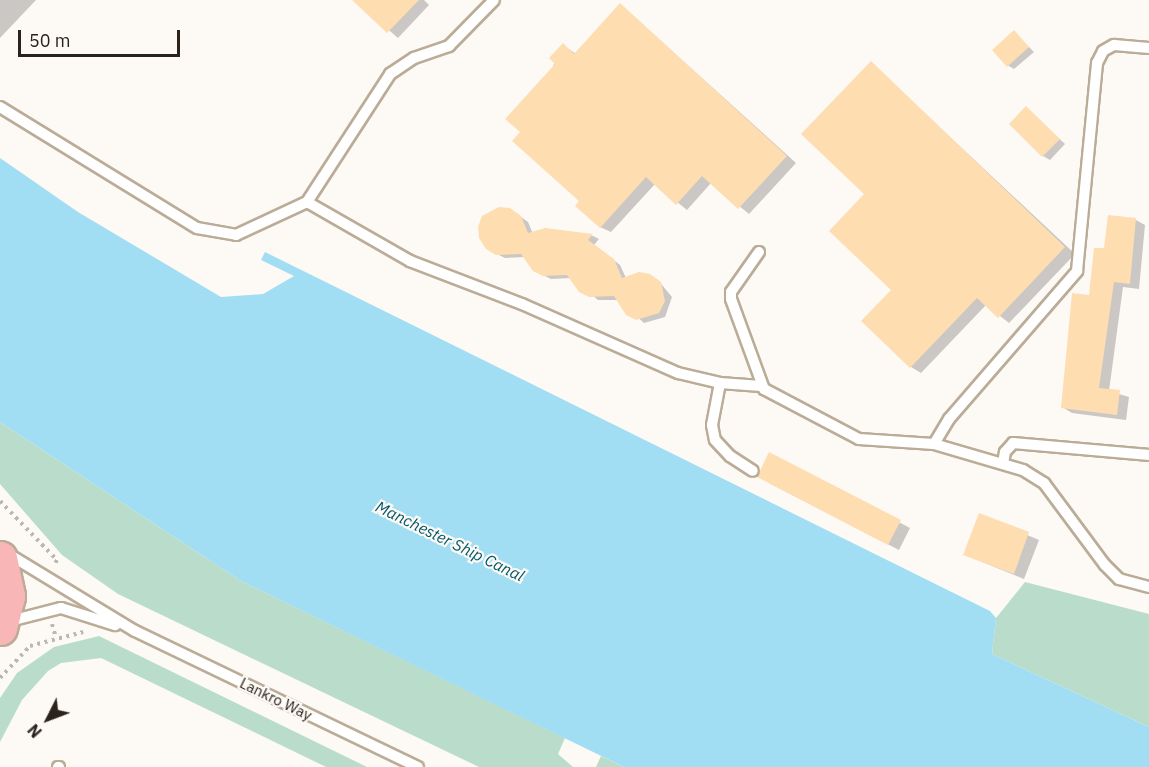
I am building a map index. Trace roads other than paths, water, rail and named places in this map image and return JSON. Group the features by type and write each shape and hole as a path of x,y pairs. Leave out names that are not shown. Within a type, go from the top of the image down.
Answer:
{"main road":[{"path":"0,558 8,596 2,625"}],"lane":[{"path":"0,107 196,228 236,235 307,202 390,74 414,58 449,46 494,0"},
{"path":"934,444 949,419 1077,271 1097,63 1103,51 1114,45 1149,48"},
{"path":"307,202 410,261 522,304 678,373 720,383 761,386 859,439 934,444 1003,464 1044,483 1119,579 1149,587"},
{"path":"759,252 731,292 731,299 761,386"},
{"path":"720,383 712,425 715,440 730,456 753,471"},
{"path":"1003,464 1005,452 1013,443 1149,455"},
{"name":"Lankro Way","path":"0,548 135,631 418,767"},
{"name":"Lankro Way","path":"2,625 61,608 135,631"}],"water":[{"name":"Manchester Ship Canal","path":"0,158 78,212 221,297 263,294 294,276 261,260 265,252 990,611 996,618 992,654 1149,727 1149,767 624,767 241,581 0,422"}]}
